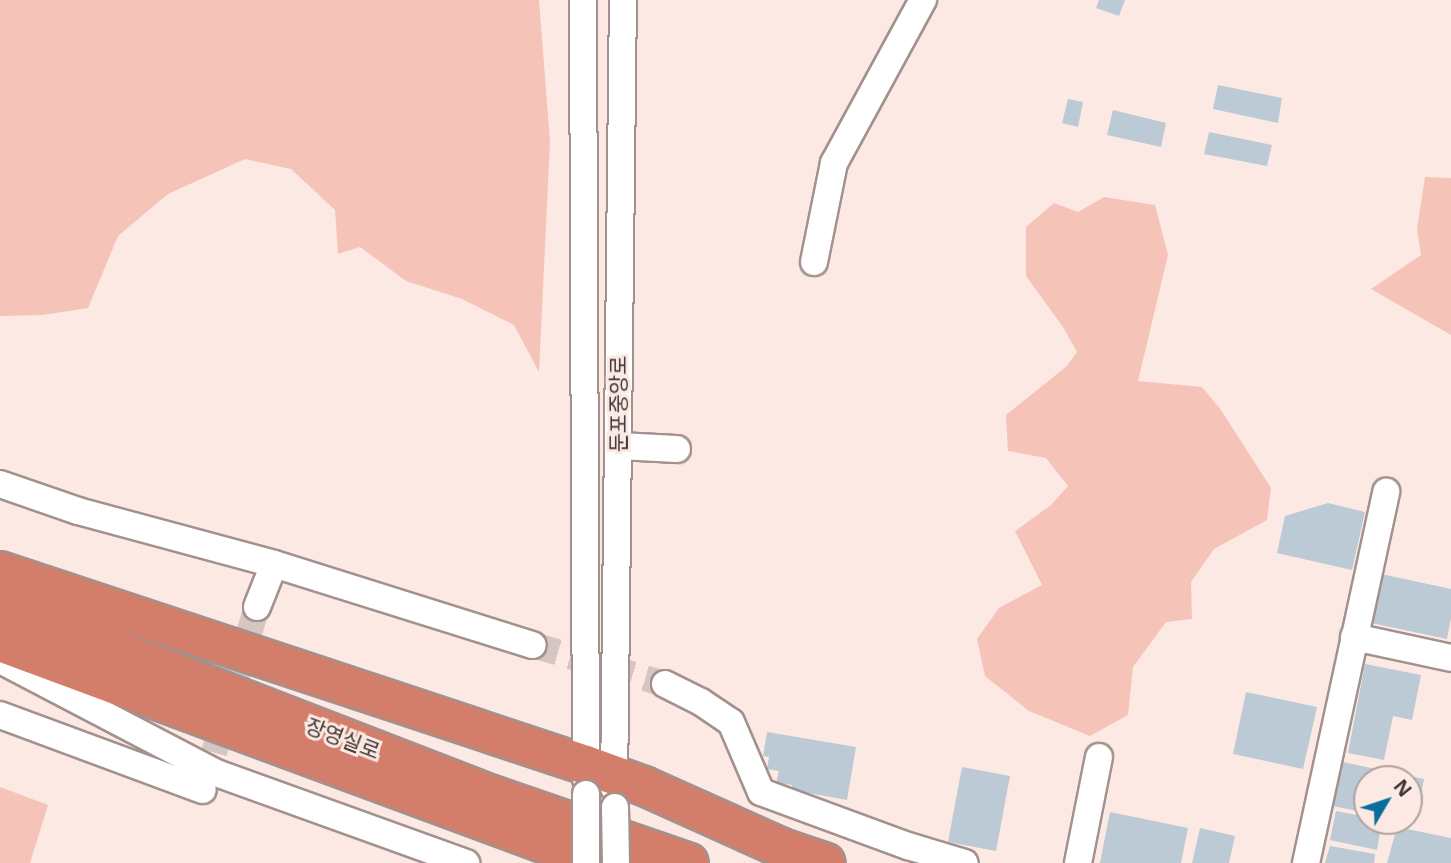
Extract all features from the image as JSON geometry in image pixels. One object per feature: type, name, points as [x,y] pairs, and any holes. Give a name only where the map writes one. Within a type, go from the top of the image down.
[{"type":"highway","points":[[0,571],[826,863]]},
{"type":"highway","name":"장영실로","points":[[0,605],[492,795],[689,863]]},
{"type":"highway","name":"장영실로","points":[[0,642],[597,863]]},
{"type":"street","name":"둔포중앙로","points":[[583,0],[587,356],[600,785]]},
{"type":"street","name":"둔포중앙로","points":[[600,785],[619,446],[618,317],[623,0]]},
{"type":"street","points":[[814,262],[834,163],[923,0]]},
{"type":"street","points":[[619,446],[677,449]]},
{"type":"street","points":[[0,484],[78,511],[274,564],[533,645]]},
{"type":"street","points":[[1306,863],[1386,492]]},
{"type":"street","points":[[257,607],[274,564]]},
{"type":"street","points":[[1354,637],[1451,658]]},
{"type":"street","points":[[0,660],[216,773],[467,863]]},
{"type":"street","points":[[665,684],[701,702],[731,722],[761,792],[908,846],[965,863]]},
{"type":"street","points":[[0,715],[203,790]]},
{"type":"street","points":[[1078,863],[1099,757]]},
{"type":"street","points":[[586,863],[600,785]]},
{"type":"street","points":[[600,785],[616,863]]},
{"type":"shaded area","points":[[0,0],[539,0],[550,142],[539,372],[514,325],[462,299],[406,281],[360,247],[338,254],[335,210],[291,169],[245,159],[168,194],[118,236],[88,308],[43,315],[0,316]]},
{"type":"shaded area","points":[[1425,177],[1451,178],[1451,335],[1371,289],[1421,255],[1417,229]]},
{"type":"shaded area","points":[[1104,197],[1155,205],[1168,255],[1138,381],[1202,387],[1221,410],[1271,488],[1267,520],[1214,549],[1191,582],[1192,619],[1166,622],[1133,667],[1128,715],[1090,736],[1029,711],[985,676],[977,639],[999,608],[1042,585],[1015,531],[1051,505],[1068,486],[1046,458],[1008,451],[1006,415],[1067,366],[1077,352],[1063,327],[1026,276],[1026,227],[1054,203],[1078,212]]},
{"type":"shaded area","points":[[0,787],[48,805],[30,863],[0,863]]},
{"type":"building","points":[[1099,0],[1125,0],[1119,16],[1096,8]]},
{"type":"building","points":[[1218,85],[1282,98],[1278,123],[1213,109]]},
{"type":"building","points":[[1068,99],[1083,102],[1078,127],[1062,123]]},
{"type":"building","points":[[1113,110],[1166,123],[1161,147],[1107,135]]},
{"type":"building","points":[[1209,132],[1272,145],[1267,166],[1204,154]]},
{"type":"building","points":[[1328,503],[1365,512],[1352,570],[1277,553],[1285,516]]},
{"type":"building","points":[[1381,574],[1451,589],[1451,618],[1447,639],[1371,623]]},
{"type":"building","points":[[1365,664],[1421,675],[1412,720],[1393,716],[1384,760],[1348,753]]},
{"type":"building","points":[[1246,692],[1317,707],[1303,769],[1233,754]]},
{"type":"building","points":[[767,732],[856,747],[847,800],[792,790],[792,785],[776,783],[779,771],[767,769],[769,757],[763,756]]},
{"type":"building","points":[[1338,761],[1357,765],[1353,765],[1353,810],[1328,805]]},
{"type":"building","points":[[962,767],[1010,776],[996,851],[948,842]]},
{"type":"building","points":[[1336,811],[1353,814],[1353,835],[1380,835],[1377,850],[1330,840]]},
{"type":"building","points":[[1110,812],[1188,828],[1181,863],[1100,863]]},
{"type":"building","points":[[1200,828],[1235,836],[1229,863],[1192,863]]},
{"type":"building","points":[[1423,832],[1451,838],[1451,863],[1387,863],[1395,835],[1423,835]]},
{"type":"building","points":[[1330,846],[1375,854],[1374,863],[1325,863]]},
{"type":"tunnel","points":[[203,790],[257,607]]},
{"type":"tunnel","points":[[533,645],[665,684]]}]
